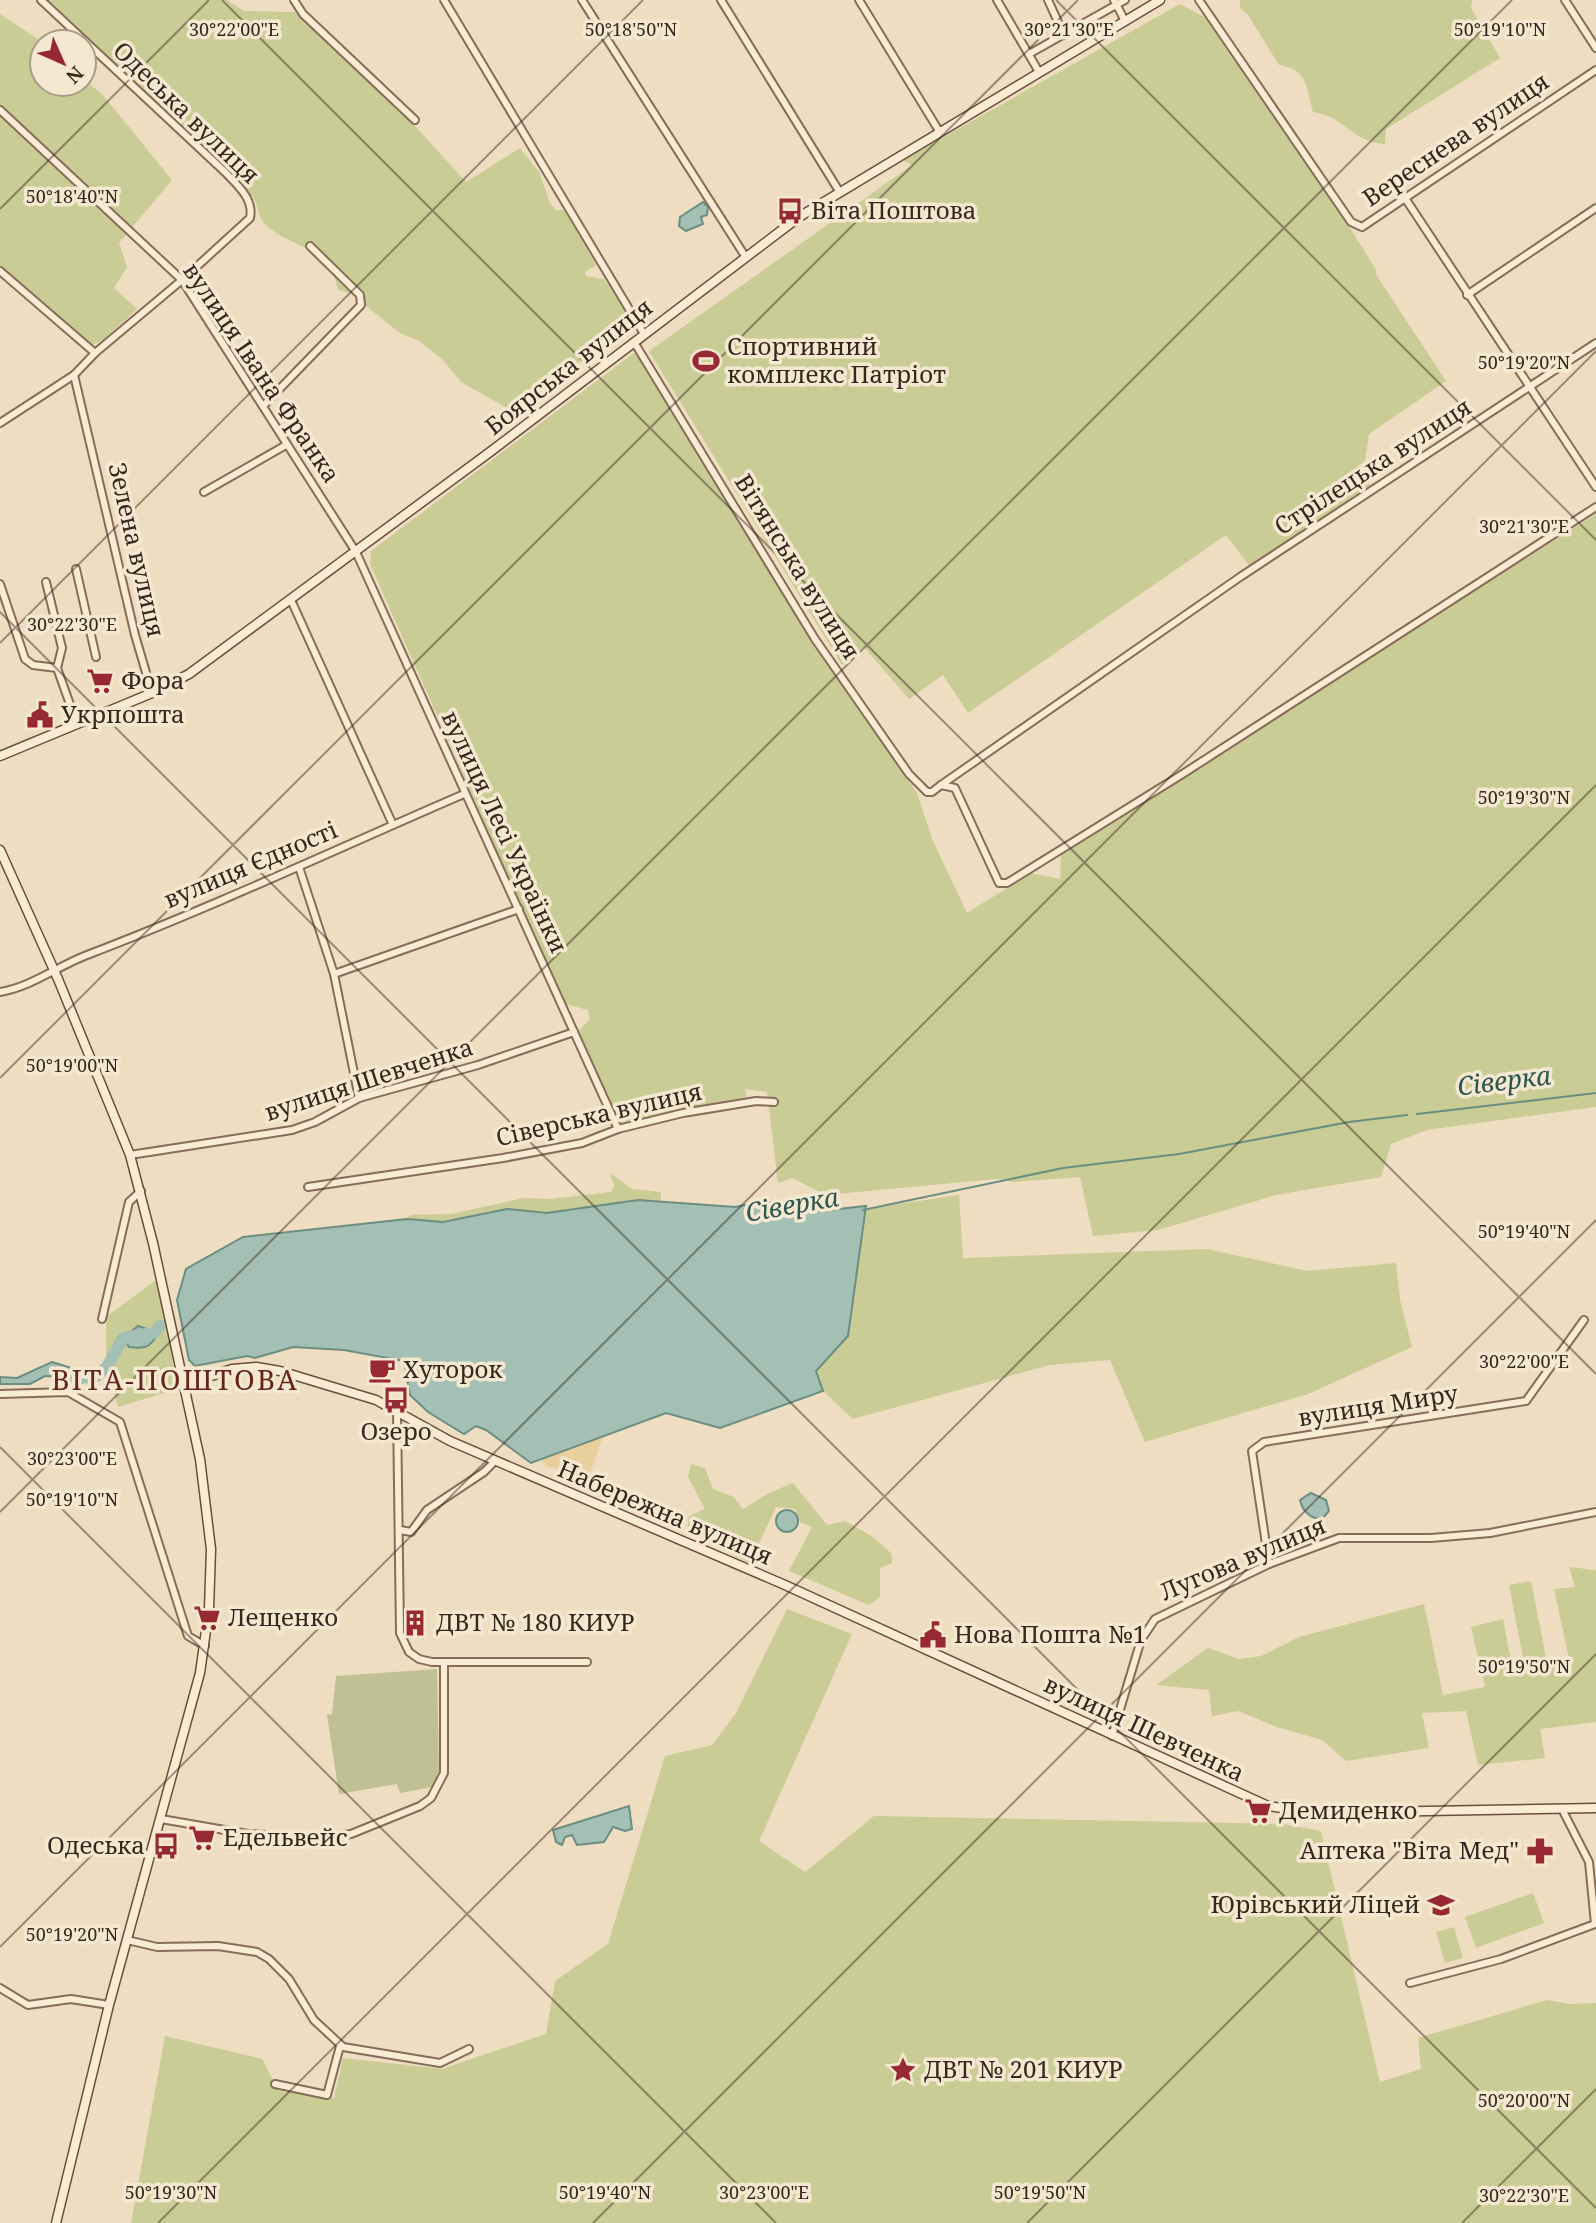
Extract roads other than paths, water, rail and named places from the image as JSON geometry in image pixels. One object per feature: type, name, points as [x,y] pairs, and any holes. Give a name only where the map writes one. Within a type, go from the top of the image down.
[{"type":"street","name":"Одеська вулиця","points":[[41,0],[198,146],[249,200],[250,218],[183,280]]},
{"type":"street","points":[[294,0],[303,14],[415,120]]},
{"type":"street","points":[[444,0],[644,334]]},
{"type":"street","points":[[582,0],[745,256]]},
{"type":"street","points":[[720,0],[839,191]]},
{"type":"street","points":[[859,0],[939,131]]},
{"type":"street","points":[[997,0],[1039,72]]},
{"type":"street","points":[[1048,0],[1064,35]]},
{"type":"street","points":[[1029,54],[1115,2],[1125,0]]},
{"type":"street","name":"Боярська вулиця","points":[[0,756],[152,693],[189,674],[356,552],[745,256],[839,191],[1160,0]]},
{"type":"street","name":"Вереснева вулиця","points":[[1199,0],[1351,222],[1362,227],[1596,70]]},
{"type":"street","points":[[1565,0],[1596,48]]},
{"type":"street","points":[[1115,2],[1125,21]]},
{"type":"street","name":"вулиця Івана Франка","points":[[0,110],[183,280],[356,552]]},
{"type":"street","points":[[1405,198],[1596,487]]},
{"type":"street","points":[[1467,295],[1596,208]]},
{"type":"street","points":[[263,406],[361,305],[360,295],[310,246]]},
{"type":"street","points":[[0,271],[95,353]]},
{"type":"street","points":[[0,423],[74,375],[95,353],[183,280]]},
{"type":"street","name":"Вітянська вулиця","points":[[634,342],[815,639],[922,789],[932,792],[941,785],[956,788],[999,883],[1007,883],[1311,692],[1596,507]]},
{"type":"street","name":"Стрілецька вулиця","points":[[941,785],[1240,577],[1596,343]]},
{"type":"street","name":"Зелена вулиця","points":[[74,375],[135,635],[152,693]]},
{"type":"street","points":[[204,492],[286,445]]},
{"type":"street","name":"вулиця Лесі Українки","points":[[356,552],[618,1129]]},
{"type":"street","points":[[76,569],[96,657]]},
{"type":"street","points":[[46,582],[62,648],[57,668],[77,724]]},
{"type":"street","points":[[0,584],[25,659],[33,665],[57,668]]},
{"type":"street","points":[[291,600],[393,825]]},
{"type":"street","name":"вулиця Єдності","points":[[0,992],[12,990],[53,969],[299,867],[464,793]]},
{"type":"street","points":[[0,850],[130,1155],[141,1192],[184,1385],[210,1525],[212,1572],[205,1646],[196,1692],[109,2005],[56,2223]]},
{"type":"street","points":[[299,867],[334,974],[359,1098]]},
{"type":"street","points":[[334,974],[519,909]]},
{"type":"street","name":"вулиця Шевченка","points":[[130,1155],[292,1130],[315,1122],[359,1098],[478,1065],[574,1032]]},
{"type":"street","name":"Сіверська вулиця","points":[[308,1187],[516,1156],[582,1143],[618,1129],[707,1109],[756,1101],[774,1102]]},
{"type":"street","points":[[103,1319],[129,1202],[141,1192]]},
{"type":"street","name":"вулиця Миру","points":[[1269,1564],[1252,1451],[1264,1442],[1526,1401],[1584,1320]]},
{"type":"street","name":"Набережна вулиця","points":[[184,1385],[232,1369],[270,1369],[368,1397],[495,1461],[820,1601]]},
{"type":"street","points":[[0,1394],[68,1392],[120,1422],[188,1636],[205,1646]]},
{"type":"street","points":[[397,1411],[399,1626],[409,1652],[419,1659],[444,1663],[587,1662]]},
{"type":"street","points":[[400,1530],[411,1532],[427,1510],[484,1472],[495,1461]]},
{"type":"street","name":"Лугова вулиця","points":[[1112,1736],[1141,1640],[1155,1619],[1269,1564],[1339,1538],[1431,1538],[1490,1533],[1596,1512]]},
{"type":"street","name":"вулиця Шевченка","points":[[820,1601],[1268,1806],[1315,1813],[1596,1808]]},
{"type":"street","points":[[161,1819],[248,1834],[319,1838],[351,1833],[420,1807],[431,1798],[444,1773],[444,1663]]},
{"type":"street","points":[[1410,1983],[1501,1959],[1595,1924],[1588,1862],[1562,1808]]},
{"type":"street","points":[[127,1940],[157,1947],[218,1946],[257,1952],[269,1959],[289,1979],[314,2021],[340,2046],[440,2063],[469,2049]]},
{"type":"street","points":[[0,1989],[28,2005],[71,1999],[109,2005]]},
{"type":"street","points":[[275,2084],[327,2095],[340,2046]]},
{"type":"waterway","name":"Сіверка","points":[[1417,1114],[1596,1093]]},
{"type":"waterway","name":"Сіверка","points":[[863,1210],[1063,1168],[1179,1154],[1349,1122],[1407,1115]]},
{"type":"waterway","name":"Сіверка","points":[[69,1376],[94,1378],[107,1367],[123,1338],[154,1333],[160,1326]]},
{"type":"place","name":"Віта Поштова","points":[[790,211]]},
{"type":"place","name":"Спортивний комплекс Патріот","points":[[706,361]]},
{"type":"place","name":"Фора","points":[[100,681]]},
{"type":"place","name":"Укрпошта","points":[[40,715]]},
{"type":"place","name":"Хуторок","points":[[382,1370]]},
{"type":"place","name":"Озеро","points":[[396,1400]]},
{"type":"place","name":"Лещенко","points":[[207,1618]]},
{"type":"place","name":"ДВТ № 180 КИУР","points":[[415,1623]]},
{"type":"place","name":"Нова Пошта №1","points":[[933,1635]]},
{"type":"place","name":"Демиденко","points":[[1258,1811]]},
{"type":"place","name":"Едельвейс","points":[[202,1838]]},
{"type":"place","name":"Одеська","points":[[166,1846]]},
{"type":"place","name":"Аптека \"Віта Мед\"","points":[[1540,1851]]},
{"type":"place","name":"Юрівський Ліцей","points":[[1441,1905]]},
{"type":"place","name":"ДВТ № 201 КИУР","points":[[903,2070]]},
{"type":"district","name":"ВІТА-ПОШТОВА","points":[[175,1380]]}]
